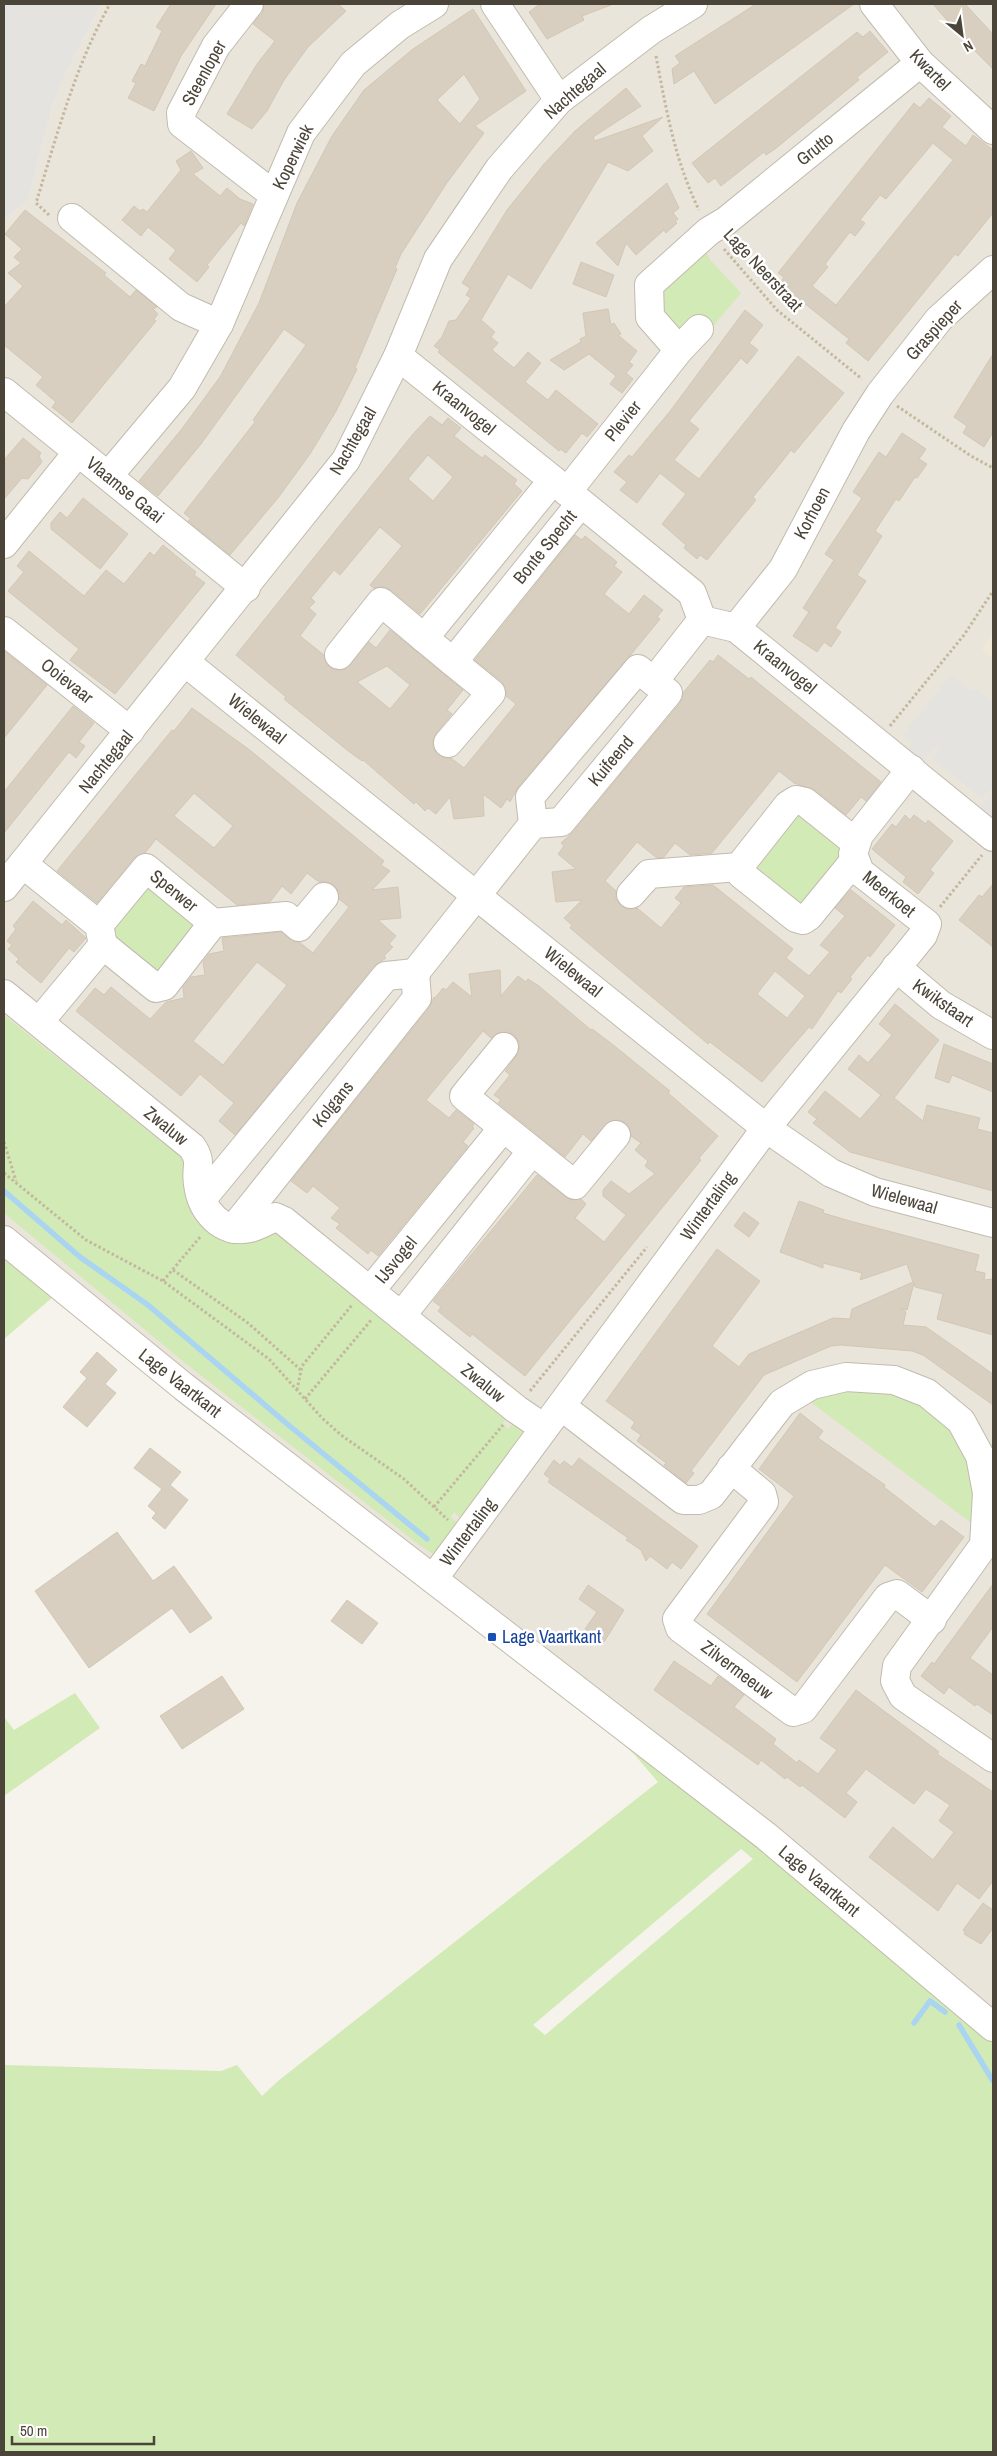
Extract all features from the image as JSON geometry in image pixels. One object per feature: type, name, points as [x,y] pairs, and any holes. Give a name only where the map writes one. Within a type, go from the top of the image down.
[{"type":"street","name":"Steenloper","points":[[249,4],[216,46],[181,113],[182,124],[274,195]]},
{"type":"street","name":"Koperwiek","points":[[109,475],[182,388],[219,324],[301,133],[353,64],[400,25],[434,4]]},
{"type":"street","points":[[495,4],[559,100]]},
{"type":"street","name":"Nachtegaal","points":[[4,887],[246,588],[346,460],[398,356],[438,259],[499,169],[559,100],[650,30],[693,4]]},
{"type":"street","name":"Kwartel","points":[[874,4],[920,63],[993,130]]},
{"type":"street","name":"Grutto","points":[[709,231],[726,221],[920,63]]},
{"type":"street","points":[[72,218],[181,307],[219,324]]},
{"type":"street","points":[[680,350],[650,317],[649,285],[709,231]]},
{"type":"street","name":"Graspieper","points":[[880,394],[939,319],[993,270]]},
{"type":"street","name":"Plevier","points":[[567,492],[680,350],[699,329]]},
{"type":"street","name":"Kraanvogel","points":[[398,356],[692,593],[702,620],[736,628],[877,742],[909,764],[985,832]]},
{"type":"street","name":"Vlaamse Gaai","points":[[4,392],[109,475],[246,588]]},
{"type":"street","name":"Korhoen","points":[[736,628],[782,569],[856,431],[880,394]]},
{"type":"street","points":[[4,544],[78,452]]},
{"type":"street","name":"Bonte Specht","points":[[424,638],[567,492]]},
{"type":"street","name":"Bonte Specht","points":[[453,662],[567,492]]},
{"type":"street","points":[[339,655],[381,602],[491,693],[448,743]]},
{"type":"street","points":[[216,1216],[386,976],[415,973],[533,824],[530,797],[638,669],[654,681],[702,620]]},
{"type":"street","name":"Ooievaar","points":[[4,631],[130,731]]},
{"type":"street","name":"Wielewaal","points":[[185,662],[766,1128],[830,1173],[875,1192],[993,1223]]},
{"type":"street","name":"Kuifeend","points":[[533,824],[562,822],[668,693],[654,681]]},
{"type":"street","name":"Meerkoet","points":[[909,764],[854,851],[809,916],[803,920],[796,918],[741,874],[739,867],[788,805],[796,800],[804,802],[854,851],[860,872],[927,924]]},
{"type":"street","name":"Sperwer","points":[[23,864],[156,988],[164,986],[213,923]]},
{"type":"street","points":[[631,894],[649,874],[739,867]]},
{"type":"street","name":"Sperwer","points":[[39,1022],[146,868],[213,923],[286,916],[299,927],[324,897]]},
{"type":"street","name":"Wintertaling","points":[[433,1579],[766,1128],[922,935],[927,924]]},
{"type":"street","name":"Kwikstaart","points":[[896,967],[941,1005],[990,1029]]},
{"type":"street","name":"Kolgans","points":[[216,1216],[417,998],[415,973]]},
{"type":"street","name":"Zwaluw","points":[[4,994],[192,1147],[199,1157],[198,1184],[216,1216],[249,1228],[275,1218],[284,1221],[516,1410],[544,1428]]},
{"type":"street","points":[[504,1047],[464,1096],[575,1185],[616,1135]]},
{"type":"street","name":"IJsvogel","points":[[381,1300],[503,1128]]},
{"type":"street","points":[[381,1300],[532,1151]]},
{"type":"street","name":"Lage Vaartkant","points":[[4,1240],[184,1387],[766,1836],[993,2027]]},
{"type":"street","points":[[561,1406],[682,1500],[699,1500],[711,1495],[782,1404],[812,1385],[846,1377],[894,1380],[927,1393],[961,1421],[980,1456],[987,1493],[988,1547],[897,1666],[895,1681],[903,1696],[993,1758]]},
{"type":"street","name":"Zilvermeeuw","points":[[731,1468],[762,1494],[764,1502],[677,1619],[680,1628],[793,1712],[803,1709],[888,1597],[897,1594],[932,1620]]},
{"type":"path","points":[[72,218],[51,217],[36,203],[66,101],[86,51],[110,4]]},
{"type":"path","name":"Lage Neerstraat","points":[[650,30],[672,142],[684,181],[709,231],[777,310],[880,394],[970,456],[993,468]]},
{"type":"path","points":[[877,742],[964,635],[993,591]]},
{"type":"path","points":[[927,924],[985,832]]},
{"type":"path","points":[[4,1142],[16,1182]]},
{"type":"path","points":[[4,1173],[86,1240],[163,1281],[269,1359],[304,1399],[341,1435],[404,1479],[465,1536]]},
{"type":"path","points":[[163,1281],[216,1216]]},
{"type":"path","points":[[434,1507],[516,1410],[650,1243]]},
{"type":"path","points":[[173,1270],[248,1323],[302,1371]]},
{"type":"path","points":[[297,1391],[302,1366],[381,1300]]},
{"type":"path","points":[[304,1399],[381,1300]]},
{"type":"shaded area","points":[[4,4],[101,4],[64,78],[52,108],[28,201],[4,218]]},
{"type":"shaded area","points":[[101,4],[993,4],[993,2027],[4,1241],[4,218],[28,201],[52,108],[64,78]]},
{"type":"shaded area","points":[[993,632],[993,659],[982,649]]},
{"type":"shaded area","points":[[951,675],[970,690],[977,689],[993,702],[993,821],[978,807],[983,805],[992,793],[991,789],[982,798],[931,758],[939,748],[938,746],[927,755],[925,766],[906,749],[913,743],[903,735]]},
{"type":"green space","points":[[705,250],[711,261],[741,293],[708,332],[680,340],[652,295]]},
{"type":"green space","points":[[798,808],[838,838],[841,874],[805,913],[749,868]]},
{"type":"green space","points":[[144,883],[200,928],[157,983],[111,945],[112,922]]},
{"type":"green space","points":[[4,1015],[164,1144],[172,1142],[191,1157],[201,1211],[274,1224],[299,1243],[299,1253],[506,1419],[503,1423],[508,1429],[514,1422],[525,1435],[465,1523],[454,1512],[451,1517],[461,1527],[442,1552],[433,1554],[418,1544],[185,1363],[4,1213]]},
{"type":"green space","points":[[4,1255],[54,1296],[4,1339]]},
{"type":"green space","points":[[876,1385],[929,1402],[968,1444],[982,1531],[804,1397]]},
{"type":"green space","points":[[75,1693],[100,1728],[4,1796],[4,1717],[14,1730]]},
{"type":"green space","points":[[632,1740],[993,2040],[993,2452],[4,2452],[4,2065],[221,2071],[237,2065],[262,2096],[278,2081],[658,1782],[634,1754],[619,1741]],"holes":[[[741,1849],[753,1859],[545,2035],[533,2025]]]},
{"type":"building","points":[[171,4],[216,4],[181,56],[154,111],[128,98],[136,83],[132,81],[141,64],[145,66],[162,31],[156,27]]},
{"type":"building","points":[[264,4],[338,4],[346,11],[308,47],[284,80],[267,111],[252,129],[227,114],[257,64],[275,41],[253,24],[262,13]]},
{"type":"building","points":[[540,4],[611,5],[582,16],[584,20],[547,39],[529,12]]},
{"type":"building","points":[[756,4],[854,4],[715,104],[694,71],[674,84],[672,69],[680,63],[675,56]]},
{"type":"building","points":[[933,4],[965,4],[993,34],[993,69],[964,40]]},
{"type":"building","points":[[473,9],[526,91],[475,126],[484,133],[446,184],[401,254],[395,268],[397,269],[355,368],[357,369],[336,411],[310,454],[278,498],[230,555],[188,521],[191,519],[184,513],[255,422],[253,420],[306,345],[284,329],[201,444],[158,496],[139,481],[181,430],[220,377],[259,303],[297,203],[332,136],[364,90],[413,49]],"holes":[[[464,74],[480,99],[460,124],[437,100]]]},
{"type":"building","points":[[870,31],[888,52],[857,77],[859,80],[775,149],[766,155],[764,152],[721,186],[715,178],[708,183],[692,163],[857,32],[863,37]]},
{"type":"building","points":[[626,88],[641,106],[593,137],[595,141],[663,117],[642,136],[653,151],[628,171],[608,162],[531,289],[508,274],[481,320],[495,332],[491,337],[498,343],[492,350],[514,368],[528,352],[541,363],[525,382],[548,400],[556,390],[598,424],[587,437],[582,433],[566,453],[560,449],[559,451],[438,352],[440,350],[434,346],[442,337],[449,321],[456,320],[471,298],[466,295],[470,288],[462,283],[507,210],[544,164],[575,131]]},
{"type":"building","points":[[929,98],[951,116],[942,127],[966,146],[973,135],[993,150],[993,213],[958,256],[955,254],[868,361],[846,343],[849,339],[804,303],[801,307],[794,302],[792,305],[775,290],[784,277],[778,273],[914,103],[920,108]],"holes":[[[933,143],[953,160],[836,305],[812,286],[828,267],[825,264],[850,232],[855,236],[860,230],[865,223],[860,220],[880,195],[886,199]]]},
{"type":"building","points":[[191,151],[203,168],[193,174],[220,196],[227,188],[240,199],[253,204],[244,226],[241,223],[207,265],[209,267],[197,282],[169,259],[176,250],[148,227],[141,236],[122,220],[134,206],[140,211],[143,209],[147,212],[181,170],[176,161]]},
{"type":"building","points":[[667,183],[679,208],[673,213],[678,219],[675,221],[677,223],[666,233],[664,230],[636,255],[626,243],[618,266],[596,243]]},
{"type":"building","points":[[25,210],[106,273],[104,275],[130,297],[136,290],[157,307],[153,309],[158,314],[154,319],[156,321],[72,423],[52,407],[56,402],[36,385],[43,377],[4,345],[4,307],[23,286],[8,273],[21,263],[14,257],[22,249],[5,234]]},
{"type":"building","points":[[581,262],[614,275],[606,297],[573,284]]},
{"type":"building","points":[[608,309],[611,325],[614,323],[621,334],[618,335],[637,351],[629,362],[633,365],[626,373],[633,379],[622,393],[610,384],[616,376],[589,354],[564,370],[550,360],[581,342],[580,339],[586,336],[583,313]]},
{"type":"building","points":[[745,310],[763,325],[749,343],[758,350],[747,364],[741,358],[689,421],[699,429],[674,460],[699,479],[798,356],[844,393],[794,453],[791,450],[753,497],[756,500],[707,560],[700,555],[697,559],[684,548],[686,545],[662,524],[686,494],[660,473],[637,503],[620,490],[627,482],[614,472],[629,455],[632,457],[671,410]]},
{"type":"building","points":[[993,354],[993,432],[984,447],[963,433],[967,426],[954,417]]},
{"type":"building","points":[[430,416],[442,425],[448,418],[461,428],[454,436],[482,458],[485,455],[517,480],[514,484],[522,491],[420,614],[391,590],[383,587],[374,588],[370,585],[402,546],[380,527],[340,575],[334,570],[311,598],[315,602],[309,608],[316,614],[300,636],[324,655],[329,667],[336,670],[345,669],[369,642],[376,648],[390,630],[463,690],[447,710],[452,714],[436,733],[433,748],[437,754],[445,758],[451,758],[464,768],[516,704],[506,696],[506,688],[501,681],[475,660],[575,535],[582,540],[585,536],[617,562],[614,566],[622,572],[604,594],[629,614],[644,595],[663,610],[657,617],[660,619],[518,787],[510,802],[507,799],[501,808],[483,794],[484,816],[454,819],[450,797],[436,814],[428,808],[425,811],[416,802],[414,804],[363,760],[347,750],[284,699],[286,697],[236,655],[413,434]],"holes":[[[428,455],[453,477],[433,501],[408,479]],[[387,666],[410,685],[390,709],[357,682]]]},
{"type":"building","points":[[902,433],[926,449],[919,459],[927,464],[917,478],[915,477],[899,501],[896,499],[875,531],[882,536],[857,575],[866,581],[835,628],[841,632],[831,647],[824,642],[817,652],[793,636],[809,612],[803,608],[834,560],[825,554],[862,498],[853,492],[879,452],[886,457]]},
{"type":"building","points":[[23,438],[41,453],[39,456],[42,462],[28,479],[22,478],[4,499],[4,460]]},
{"type":"building","points":[[83,498],[128,534],[100,569],[51,529],[51,523],[60,512],[67,518]]},
{"type":"building","points":[[163,545],[196,572],[194,575],[205,583],[115,694],[70,660],[79,649],[8,591],[24,572],[17,566],[29,551],[84,596],[106,570],[124,584],[150,552],[154,556]]},
{"type":"building","points":[[4,651],[47,685],[4,738]]},
{"type":"building","points":[[718,655],[749,679],[751,677],[881,782],[866,801],[861,797],[846,815],[815,790],[794,783],[779,771],[712,853],[690,855],[675,843],[664,857],[657,858],[637,842],[605,881],[616,891],[616,899],[621,906],[628,909],[637,908],[661,928],[681,903],[675,898],[684,887],[713,885],[793,949],[786,958],[809,976],[830,952],[820,945],[845,916],[835,908],[851,890],[895,925],[870,957],[868,955],[850,977],[852,979],[841,993],[838,991],[812,1029],[809,1027],[762,1082],[710,1042],[708,1044],[570,928],[572,925],[564,918],[582,900],[556,902],[552,872],[576,869],[558,854],[564,846],[561,843],[573,832],[680,703],[683,693],[710,660],[713,662]],"holes":[[[775,971],[805,996],[787,1018],[757,994]]]},
{"type":"building","points":[[73,706],[94,723],[79,742],[85,746],[76,758],[69,752],[4,833],[4,792]]},
{"type":"building","points":[[192,708],[251,751],[384,861],[381,865],[390,871],[372,890],[398,887],[401,918],[378,920],[396,936],[389,944],[393,947],[384,956],[386,958],[374,966],[235,1135],[219,1121],[234,1103],[200,1074],[181,1096],[76,1011],[95,988],[104,995],[111,987],[150,1019],[166,1002],[184,998],[183,987],[191,977],[205,975],[203,962],[209,954],[224,951],[222,938],[281,932],[289,939],[299,942],[313,953],[349,907],[339,899],[338,891],[334,885],[319,882],[307,873],[291,894],[282,886],[270,902],[237,905],[156,839],[145,853],[134,858],[97,903],[57,871],[172,730],[174,731]],"holes":[[[194,793],[233,826],[214,848],[174,816]],[[257,962],[287,985],[223,1065],[193,1041]]]},
{"type":"building","points":[[905,815],[910,820],[914,815],[926,824],[928,820],[953,841],[930,870],[934,873],[918,894],[903,882],[906,877],[872,849],[892,824],[896,827]]},
{"type":"building","points":[[993,884],[993,947],[959,920],[979,895],[982,897]]},
{"type":"building","points":[[33,901],[62,925],[66,920],[86,938],[74,952],[69,948],[41,983],[16,962],[19,959],[8,949],[12,945],[7,941],[16,929],[13,926]]},
{"type":"building","points":[[500,970],[501,996],[518,976],[526,982],[528,979],[539,986],[591,1030],[612,1044],[670,1091],[668,1093],[718,1136],[699,1158],[701,1160],[525,1376],[472,1334],[470,1337],[445,1317],[438,1311],[441,1307],[433,1301],[537,1175],[566,1197],[573,1200],[581,1199],[586,1204],[575,1218],[604,1242],[626,1215],[603,1196],[603,1190],[611,1181],[629,1194],[655,1174],[645,1166],[648,1161],[635,1150],[641,1143],[631,1136],[626,1123],[618,1120],[610,1121],[591,1141],[583,1134],[565,1157],[498,1103],[501,1100],[494,1095],[510,1075],[505,1071],[519,1050],[519,1042],[514,1035],[507,1032],[498,1033],[491,1038],[483,1031],[426,1100],[449,1118],[456,1110],[474,1124],[472,1127],[474,1128],[463,1142],[468,1146],[378,1256],[371,1250],[368,1254],[336,1228],[340,1224],[331,1218],[340,1208],[313,1186],[307,1193],[291,1181],[429,1008],[434,997],[443,988],[446,990],[453,982],[472,997],[469,974]]},
{"type":"building","points":[[895,1004],[939,1040],[894,1098],[923,1121],[927,1105],[980,1118],[977,1129],[993,1133],[993,1191],[850,1152],[813,1123],[817,1119],[808,1112],[825,1091],[860,1119],[881,1095],[848,1069],[859,1055],[868,1063],[892,1035],[879,1024]]},
{"type":"building","points":[[944,1044],[993,1064],[993,1092],[952,1075],[949,1083],[935,1078]]},
{"type":"building","points":[[799,1201],[824,1210],[823,1213],[979,1255],[975,1271],[985,1273],[984,1280],[993,1279],[993,1335],[937,1319],[943,1294],[915,1287],[914,1283],[907,1310],[900,1308],[906,1312],[903,1325],[926,1327],[993,1374],[993,1405],[923,1355],[912,1351],[841,1345],[831,1346],[764,1375],[691,1471],[694,1473],[686,1483],[664,1465],[666,1463],[637,1441],[641,1435],[631,1428],[635,1422],[606,1401],[717,1249],[760,1281],[712,1346],[739,1367],[749,1354],[833,1318],[850,1319],[852,1309],[913,1282],[907,1264],[860,1280],[862,1273],[823,1263],[823,1268],[780,1252]]},
{"type":"building","points":[[744,1212],[759,1223],[749,1237],[734,1226]]},
{"type":"building","points":[[97,1352],[117,1370],[105,1384],[116,1393],[87,1427],[63,1407],[87,1378],[80,1372]]},
{"type":"building","points":[[800,1413],[823,1431],[818,1438],[885,1485],[884,1487],[935,1527],[941,1520],[964,1537],[922,1592],[885,1565],[797,1682],[707,1614],[794,1496],[759,1469]]},
{"type":"building","points":[[150,1448],[181,1472],[170,1485],[188,1500],[165,1529],[152,1518],[156,1513],[148,1506],[162,1489],[134,1468]]},
{"type":"building","points":[[579,1458],[698,1546],[681,1569],[672,1562],[667,1569],[650,1556],[646,1561],[641,1550],[626,1540],[628,1538],[548,1482],[550,1479],[544,1474],[554,1460],[560,1465],[564,1461],[572,1467]]},
{"type":"building","points":[[117,1532],[153,1581],[174,1566],[212,1618],[190,1633],[172,1608],[89,1668],[35,1591]]},
{"type":"building","points":[[993,1584],[993,1627],[970,1658],[993,1675],[993,1715],[977,1704],[975,1706],[949,1687],[944,1694],[921,1676],[932,1662],[934,1664]]},
{"type":"building","points":[[588,1585],[624,1610],[604,1642],[585,1629],[597,1612],[579,1599]]},
{"type":"building","points":[[347,1600],[378,1623],[362,1644],[331,1621]]},
{"type":"building","points":[[674,1661],[711,1686],[718,1676],[744,1695],[734,1707],[776,1739],[773,1744],[797,1763],[799,1760],[818,1774],[837,1750],[820,1738],[856,1690],[939,1752],[937,1754],[993,1792],[993,1881],[979,1899],[957,1883],[938,1911],[869,1857],[893,1827],[933,1860],[954,1832],[939,1821],[950,1805],[926,1789],[914,1804],[866,1769],[846,1793],[857,1802],[845,1818],[802,1785],[800,1787],[787,1777],[785,1779],[761,1760],[758,1765],[654,1690]]},
{"type":"building","points":[[222,1676],[244,1709],[182,1749],[160,1716]]},
{"type":"building","points":[[983,1903],[993,1910],[993,1928],[981,1944],[964,1934],[963,1930]]},
{"type":"waterway","points":[[4,1191],[80,1257],[148,1305],[286,1423],[427,1539]]},
{"type":"waterway","points":[[914,2023],[930,2001],[945,2012]]},
{"type":"waterway","points":[[959,2025],[993,2081]]},
{"type":"place","name":"Lage Vaartkant","points":[[492,1637]]}]
